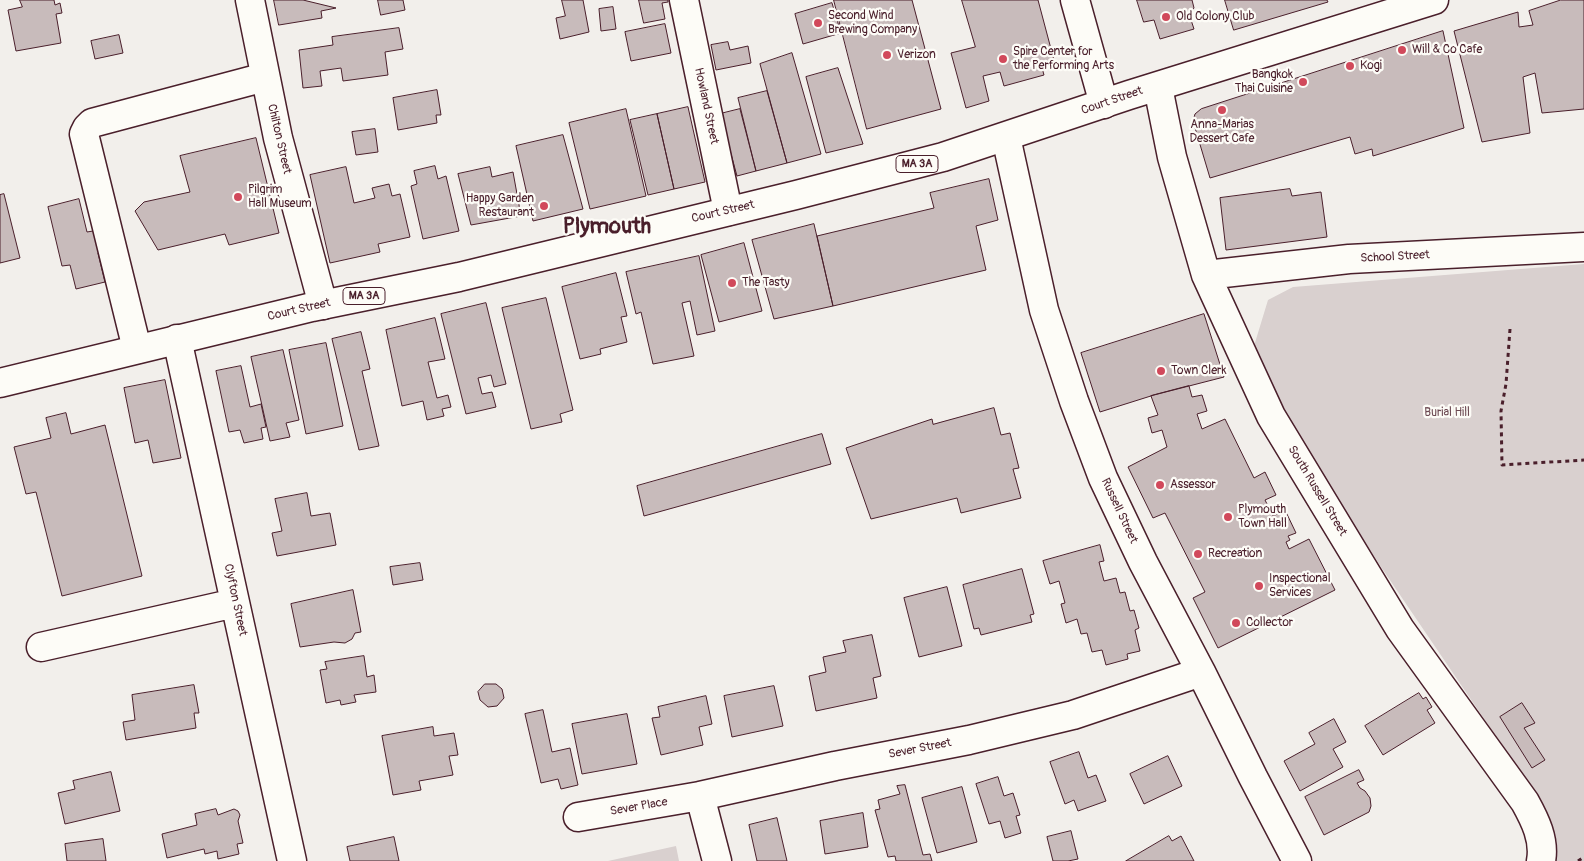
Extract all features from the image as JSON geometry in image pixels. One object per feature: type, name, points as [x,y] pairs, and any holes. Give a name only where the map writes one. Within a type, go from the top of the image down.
[{"type":"street","name":"Chilton Street","points":[[250,0],[278,138],[323,305]]},
{"type":"street","name":"Howland Street","points":[[684,0],[728,211]]},
{"type":"street","points":[[1075,0],[1104,104]]},
{"type":"street","name":"Court Street","points":[[0,383],[323,305],[459,277],[943,157],[1129,95],[1434,0]]},
{"type":"street","points":[[137,349],[84,134],[92,123],[265,77]]},
{"type":"street","name":"South Russell Street","points":[[1158,87],[1172,156],[1206,275],[1271,416],[1400,629],[1525,802],[1537,823],[1543,852],[1541,861]]},
{"type":"street","name":"Russell Street","points":[[1006,137],[1044,310],[1077,409],[1103,478],[1143,562],[1297,861]]},
{"type":"street","name":"School Street","points":[[1206,275],[1349,259],[1584,247]]},
{"type":"street","name":"Clyfton Street","points":[[177,339],[292,861]]},
{"type":"street","points":[[41,647],[235,603]]},
{"type":"street","name":"Sever Street","points":[[700,796],[835,766],[969,740],[1073,715],[1201,672]]},
{"type":"street","points":[[700,796],[717,861]]},
{"type":"street","name":"Sever Place","points":[[578,817],[700,796]]},
{"type":"path","points":[[1510,329],[1506,384],[1501,411],[1502,465],[1584,460]]},
{"type":"path","points":[[1578,861],[1584,857]]},
{"type":"green space","name":"Burial Hill","points":[[1584,264],[1584,861],[1556,861],[1557,841],[1531,788],[1379,564],[1282,410],[1254,346],[1268,300],[1293,287]]},
{"type":"green space","points":[[676,846],[679,861],[608,861]]},
{"type":"building","points":[[20,0],[54,0],[55,5],[60,3],[62,13],[56,14],[61,43],[16,51],[8,10],[22,7]]},
{"type":"building","points":[[274,0],[303,0],[336,8],[321,11],[322,18],[279,25]]},
{"type":"building","points":[[378,0],[403,0],[405,10],[381,15]]},
{"type":"building","points":[[562,0],[583,0],[589,32],[560,39],[556,18],[565,16]]},
{"type":"building","points":[[639,0],[668,0],[668,2],[662,3],[665,19],[644,23]]},
{"type":"building","name":"Verizon","points":[[834,0],[912,0],[941,109],[867,129]]},
{"type":"building","name":"Spire Center for the Performing Arts","points":[[962,0],[1038,0],[1055,64],[1042,68],[1044,75],[1004,86],[1000,72],[983,76],[989,101],[966,108],[951,53],[975,47]]},
{"type":"building","name":"Old Colony Club","points":[[1137,0],[1192,0],[1194,8],[1189,14],[1194,29],[1160,39],[1154,20],[1144,22]]},
{"type":"building","points":[[1225,0],[1327,0],[1328,2],[1234,30]]},
{"type":"building","points":[[1561,0],[1584,0],[1584,109],[1542,113],[1535,73],[1523,77],[1530,133],[1482,142],[1454,31],[1518,12],[1519,27],[1533,25],[1529,11]]},
{"type":"building","name":"Second Wind Brewing Company","points":[[832,3],[841,33],[803,44],[795,14]]},
{"type":"building","points":[[613,7],[616,29],[601,31],[599,9]]},
{"type":"building","points":[[665,24],[671,53],[631,61],[625,32]]},
{"type":"building","points":[[399,28],[403,49],[385,52],[388,75],[343,81],[341,68],[320,71],[322,86],[303,88],[299,50],[333,45],[332,37]]},
{"type":"building","points":[[1443,31],[1464,128],[1373,156],[1372,149],[1355,154],[1350,137],[1210,178],[1193,121],[1195,114],[1201,109]]},
{"type":"building","points":[[119,35],[123,53],[95,59],[91,41]]},
{"type":"building","points":[[728,42],[730,50],[748,46],[751,63],[716,70],[711,45]]},
{"type":"building","points":[[792,53],[821,154],[787,163],[760,64]]},
{"type":"building","points":[[838,68],[863,144],[826,153],[806,77]]},
{"type":"building","points":[[437,90],[441,115],[436,115],[437,123],[398,130],[393,98]]},
{"type":"building","points":[[767,91],[787,163],[756,171],[738,98]]},
{"type":"building","points":[[688,107],[705,182],[674,189],[657,114]]},
{"type":"building","points":[[626,109],[646,196],[590,209],[569,123]]},
{"type":"building","points":[[740,109],[756,171],[737,176],[720,114]]},
{"type":"building","points":[[657,114],[674,189],[648,195],[630,120]]},
{"type":"building","points":[[375,129],[378,152],[356,155],[352,132]]},
{"type":"building","points":[[563,135],[583,209],[533,221],[516,146]]},
{"type":"building","name":"Pilgrim Hall Museum","points":[[256,138],[279,233],[229,245],[225,234],[158,250],[135,211],[144,202],[190,192],[180,156]]},
{"type":"building","points":[[435,166],[438,179],[446,176],[459,231],[423,239],[411,186],[417,184],[414,171]]},
{"type":"building","points":[[346,167],[354,203],[375,198],[372,188],[389,184],[392,196],[400,194],[410,237],[378,244],[380,252],[330,263],[310,175]]},
{"type":"building","points":[[490,167],[492,177],[513,172],[521,216],[471,225],[458,174]]},
{"type":"building","points":[[989,179],[998,220],[976,226],[986,270],[833,306],[817,236],[934,208],[930,193]]},
{"type":"building","points":[[1290,189],[1292,196],[1321,192],[1327,237],[1226,250],[1220,198]]},
{"type":"building","points":[[4,194],[20,258],[0,263],[0,195]]},
{"type":"building","points":[[79,199],[87,232],[99,230],[104,252],[98,253],[105,282],[76,289],[70,265],[62,266],[48,207]]},
{"type":"building","points":[[814,224],[833,306],[774,319],[752,240]]},
{"type":"building","name":"The Tasty","points":[[744,243],[762,311],[719,322],[701,255]]},
{"type":"building","points":[[699,256],[715,331],[697,335],[690,301],[682,303],[694,356],[653,364],[641,312],[636,314],[626,272]]},
{"type":"building","points":[[616,273],[627,316],[621,317],[627,342],[600,349],[601,354],[580,359],[562,287]]},
{"type":"building","points":[[546,298],[573,410],[560,414],[562,422],[531,429],[502,308]]},
{"type":"building","points":[[486,303],[506,384],[494,387],[491,375],[478,378],[482,394],[492,392],[496,407],[466,414],[441,314]]},
{"type":"building","points":[[1204,314],[1224,377],[1154,395],[1100,412],[1081,353]]},
{"type":"building","points":[[435,318],[445,359],[428,362],[437,398],[448,395],[451,407],[442,409],[444,416],[427,420],[423,401],[402,406],[386,330]]},
{"type":"building","points":[[361,332],[370,369],[362,371],[379,446],[359,450],[332,339]]},
{"type":"building","points":[[326,343],[343,426],[306,434],[289,350]]},
{"type":"building","points":[[283,350],[299,420],[286,423],[290,437],[270,441],[251,357]]},
{"type":"building","points":[[241,366],[250,407],[261,404],[266,427],[261,428],[263,439],[244,443],[240,430],[229,432],[216,371]]},
{"type":"building","points":[[165,380],[181,458],[153,463],[148,440],[135,443],[124,388]]},
{"type":"building","name":"Plymouth Town Hall","points":[[1189,386],[1192,397],[1202,395],[1207,411],[1197,414],[1202,429],[1225,419],[1254,478],[1265,472],[1276,495],[1265,500],[1273,516],[1285,510],[1296,533],[1288,536],[1290,540],[1286,542],[1289,549],[1309,539],[1335,590],[1218,648],[1193,598],[1205,592],[1165,513],[1153,518],[1128,467],[1167,447],[1162,430],[1152,433],[1148,418],[1158,415],[1151,396]]},
{"type":"building","points":[[994,408],[1001,435],[1010,433],[1019,468],[1013,469],[1021,498],[961,513],[957,498],[871,519],[846,448],[932,419],[933,424]]},
{"type":"building","points":[[66,413],[71,434],[105,425],[142,576],[62,596],[36,492],[26,494],[14,447],[51,438],[46,418]]},
{"type":"building","points":[[822,434],[831,464],[644,516],[637,486]]},
{"type":"building","points":[[307,493],[311,516],[330,513],[336,545],[277,556],[272,533],[282,531],[275,499]]},
{"type":"building","points":[[1100,545],[1104,561],[1099,562],[1104,581],[1116,578],[1120,593],[1125,592],[1130,611],[1134,610],[1139,628],[1135,630],[1140,651],[1127,654],[1128,659],[1106,665],[1102,650],[1092,652],[1087,633],[1081,634],[1077,619],[1066,623],[1061,604],[1065,603],[1059,581],[1050,584],[1043,561]]},
{"type":"building","points":[[420,563],[423,580],[393,585],[390,567]]},
{"type":"building","points":[[1022,569],[1034,614],[1030,615],[1032,622],[981,635],[979,628],[974,629],[963,585]]},
{"type":"building","points":[[947,587],[962,646],[919,657],[904,598]]},
{"type":"building","points":[[353,590],[361,632],[355,633],[352,639],[345,643],[334,642],[300,647],[291,604]]},
{"type":"building","points":[[872,635],[881,676],[873,678],[877,698],[816,711],[809,676],[826,672],[823,657],[846,652],[843,641]]},
{"type":"building","points":[[364,656],[367,677],[374,675],[376,692],[354,695],[356,702],[341,705],[340,700],[326,703],[320,670],[327,669],[325,662]]},
{"type":"building","points":[[485,684],[496,684],[502,689],[504,698],[497,706],[488,707],[480,700],[478,692]]},
{"type":"building","points":[[194,685],[199,713],[194,713],[196,728],[126,740],[123,722],[135,720],[132,695]]},
{"type":"building","points":[[774,686],[783,726],[732,737],[724,696]]},
{"type":"building","points":[[1419,693],[1423,699],[1426,697],[1432,707],[1427,710],[1435,723],[1383,755],[1365,726]]},
{"type":"building","points":[[706,696],[712,724],[699,727],[703,745],[661,755],[652,718],[660,717],[658,707]]},
{"type":"building","points":[[1522,703],[1535,723],[1524,728],[1545,760],[1532,768],[1500,717]]},
{"type":"building","points":[[543,710],[552,752],[570,748],[578,785],[561,789],[558,779],[541,783],[525,714]]},
{"type":"building","points":[[627,714],[637,764],[582,774],[572,724]]},
{"type":"building","points":[[1334,719],[1346,742],[1333,749],[1343,767],[1300,791],[1284,761],[1315,744],[1309,733]]},
{"type":"building","points":[[433,727],[434,736],[454,733],[458,755],[449,756],[453,775],[419,781],[421,790],[393,795],[382,736]]},
{"type":"building","points":[[1079,752],[1088,778],[1096,775],[1106,801],[1078,811],[1074,800],[1065,804],[1050,762]]},
{"type":"building","points":[[1168,756],[1182,786],[1144,804],[1130,774]]},
{"type":"building","points":[[1359,770],[1364,780],[1357,783],[1370,798],[1371,806],[1369,812],[1324,835],[1305,797]]},
{"type":"building","points":[[111,772],[120,811],[65,824],[58,793],[75,789],[73,781]]},
{"type":"building","points":[[998,777],[1004,796],[1013,793],[1020,815],[1016,816],[1021,833],[1005,838],[1000,821],[989,824],[976,784]]},
{"type":"building","points":[[905,785],[923,855],[930,854],[932,861],[896,861],[895,856],[888,857],[875,810],[880,809],[878,800],[900,794],[897,786]]},
{"type":"building","points":[[962,787],[977,842],[937,853],[922,798]]},
{"type":"building","points":[[216,809],[218,815],[234,809],[238,811],[240,815],[238,821],[243,843],[237,844],[239,854],[218,859],[217,851],[205,854],[204,849],[167,858],[162,834],[197,825],[195,814]]},
{"type":"building","points":[[863,813],[868,847],[825,854],[820,821]]},
{"type":"building","points":[[777,818],[787,861],[757,861],[749,825]]},
{"type":"building","points":[[1071,831],[1078,859],[1053,861],[1047,837]]},
{"type":"building","points":[[1169,836],[1172,841],[1181,836],[1194,861],[1126,861]]},
{"type":"building","points":[[394,837],[399,861],[350,861],[347,847]]},
{"type":"building","points":[[103,839],[106,861],[67,861],[65,844]]},
{"type":"place","name":"Old Colony Club","points":[[1166,17]]},
{"type":"place","name":"Second Wind Brewing Company","points":[[818,23]]},
{"type":"place","name":"Will & Co Cafe","points":[[1402,50]]},
{"type":"place","name":"Verizon","points":[[887,55]]},
{"type":"place","name":"Spire Center for the Performing Arts","points":[[1003,59]]},
{"type":"place","name":"Kogi","points":[[1350,66]]},
{"type":"place","name":"Bangkok Thai Cuisine","points":[[1303,82]]},
{"type":"place","name":"Anna-Marias Dessert Cafe","points":[[1222,110]]},
{"type":"place","name":"Pilgrim Hall Museum","points":[[238,197]]},
{"type":"place","name":"Happy Garden Restaurant","points":[[544,206]]},
{"type":"place","name":"The Tasty","points":[[732,283]]},
{"type":"place","name":"Town Clerk","points":[[1161,371]]},
{"type":"place","name":"Assessor","points":[[1160,485]]},
{"type":"place","name":"Plymouth Town Hall","points":[[1228,517]]},
{"type":"place","name":"Recreation","points":[[1198,554]]},
{"type":"place","name":"Inspectional Services","points":[[1259,586]]},
{"type":"place","name":"Collector","points":[[1236,623]]},
{"type":"district","name":"Plymouth","points":[[607,227]]}]
